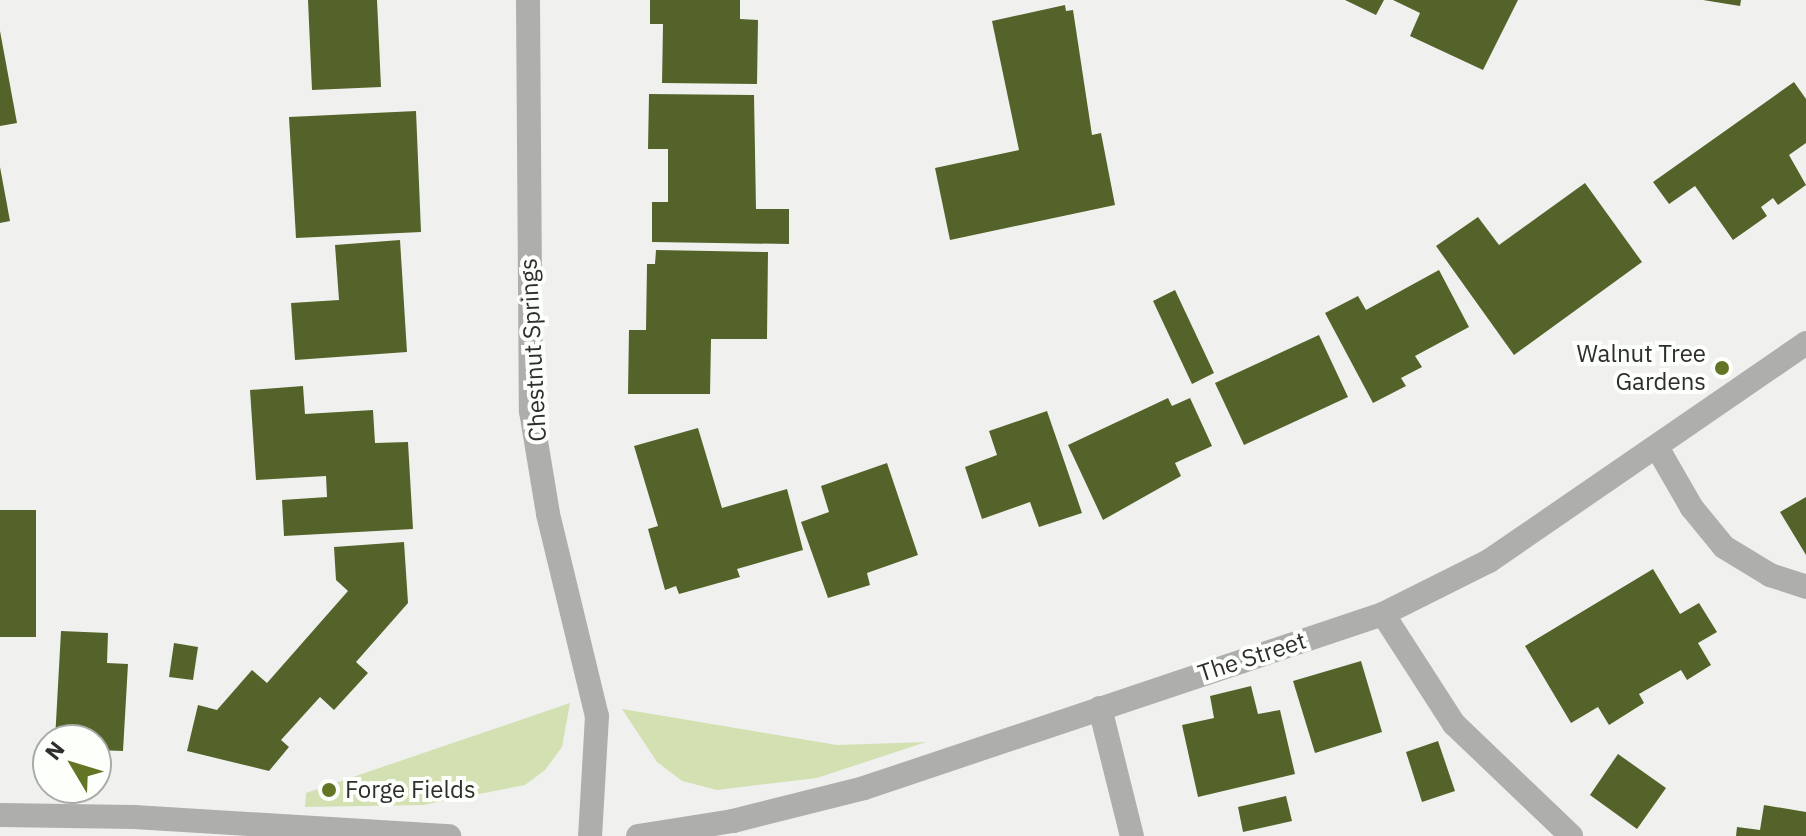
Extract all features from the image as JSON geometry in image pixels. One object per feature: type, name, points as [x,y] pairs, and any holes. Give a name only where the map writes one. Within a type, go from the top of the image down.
[{"type":"street","name":"Chestnut Springs","points":[[528,0],[531,411],[548,514],[597,716],[590,836]]},
{"type":"street","name":"The Street","points":[[638,836],[733,821],[864,788],[1383,614],[1489,561],[1658,449],[1806,343]]},
{"type":"street","points":[[1658,449],[1692,508],[1724,547],[1770,575],[1806,587]]},
{"type":"street","points":[[1383,614],[1454,724],[1571,836]]},
{"type":"street","points":[[1100,708],[1132,836]]},
{"type":"street","points":[[0,815],[134,817],[449,836]]},
{"type":"green space","points":[[570,703],[562,747],[545,770],[525,785],[423,805],[305,807],[306,793]]},
{"type":"green space","points":[[622,709],[837,745],[926,742],[817,778],[717,790],[682,781],[657,762]]},
{"type":"building","points":[[308,0],[377,0],[381,87],[312,90]]},
{"type":"building","points":[[650,0],[740,0],[740,19],[758,20],[757,84],[662,83],[663,24],[650,24]]},
{"type":"building","points":[[1345,0],[1384,0],[1376,15]]},
{"type":"building","points":[[1393,0],[1518,0],[1483,70],[1410,36],[1420,13]]},
{"type":"building","points":[[1703,0],[1741,0],[1740,6]]},
{"type":"building","points":[[1065,5],[1066,11],[1073,10],[1092,135],[1101,133],[1115,205],[950,240],[935,168],[1019,150],[992,21]]},
{"type":"building","points":[[0,31],[17,123],[0,126]]},
{"type":"building","points":[[1794,82],[1806,99],[1806,143],[1789,155],[1806,185],[1778,205],[1773,198],[1761,207],[1767,216],[1733,240],[1695,186],[1669,204],[1653,182]]},
{"type":"building","points":[[649,94],[754,95],[756,209],[789,209],[789,244],[652,242],[652,202],[668,202],[668,149],[648,149]]},
{"type":"building","points":[[416,111],[421,232],[296,238],[289,117]]},
{"type":"building","points":[[0,167],[10,221],[0,223]]},
{"type":"building","points":[[1585,183],[1642,262],[1514,355],[1436,246],[1478,217],[1499,245]]},
{"type":"building","points":[[400,240],[407,352],[295,360],[291,303],[339,300],[335,245]]},
{"type":"building","points":[[656,250],[768,252],[767,339],[711,339],[710,394],[628,394],[629,330],[646,330],[647,264],[655,264]]},
{"type":"building","points":[[1439,270],[1469,327],[1415,356],[1422,367],[1401,378],[1406,386],[1373,403],[1325,313],[1358,296],[1366,310]]},
{"type":"building","points":[[1175,290],[1214,373],[1192,384],[1153,301]]},
{"type":"building","points":[[1319,335],[1348,397],[1244,445],[1215,383]]},
{"type":"building","points":[[303,386],[305,414],[373,410],[375,443],[408,442],[413,529],[284,536],[282,500],[327,497],[326,476],[256,480],[250,390]]},
{"type":"building","points":[[1168,398],[1172,406],[1190,398],[1212,446],[1175,463],[1181,476],[1103,520],[1068,445]]},
{"type":"building","points":[[1047,411],[1082,513],[1039,527],[1030,502],[982,519],[965,467],[997,455],[989,431]]},
{"type":"building","points":[[698,428],[722,508],[787,489],[803,550],[737,569],[740,577],[679,594],[676,586],[665,590],[648,529],[658,526],[634,446]]},
{"type":"building","points":[[887,463],[918,555],[867,573],[870,585],[828,598],[801,522],[829,512],[821,486]]},
{"type":"building","points":[[1806,497],[1806,555],[1780,512]]},
{"type":"building","points":[[0,510],[36,510],[36,637],[0,637]]},
{"type":"building","points":[[404,542],[408,603],[356,662],[368,673],[334,710],[320,697],[281,740],[289,747],[269,771],[187,751],[198,705],[217,710],[252,670],[267,683],[348,591],[336,580],[334,547]]},
{"type":"building","points":[[1653,569],[1680,614],[1699,603],[1717,632],[1698,643],[1711,665],[1687,680],[1681,670],[1639,694],[1644,703],[1609,725],[1598,707],[1571,723],[1525,646]]},
{"type":"building","points":[[61,631],[108,633],[107,663],[128,664],[123,751],[112,751],[112,724],[56,724]]},
{"type":"building","points":[[174,643],[198,647],[193,680],[169,677]]},
{"type":"building","points":[[1361,661],[1382,732],[1315,753],[1293,681]]},
{"type":"building","points":[[1251,686],[1258,714],[1280,710],[1295,774],[1198,797],[1182,725],[1214,718],[1210,696]]},
{"type":"building","points":[[1438,741],[1455,791],[1422,802],[1406,752]]},
{"type":"building","points":[[1618,754],[1666,788],[1637,829],[1590,795]]},
{"type":"building","points":[[1286,796],[1292,821],[1243,832],[1238,807]]},
{"type":"building","points":[[1764,805],[1806,812],[1806,836],[1736,836],[1737,827],[1760,830]]},
{"type":"place","name":"Walnut Tree Gardens","points":[[1722,368]]},
{"type":"place","name":"Forge Fields","points":[[329,790]]}]
